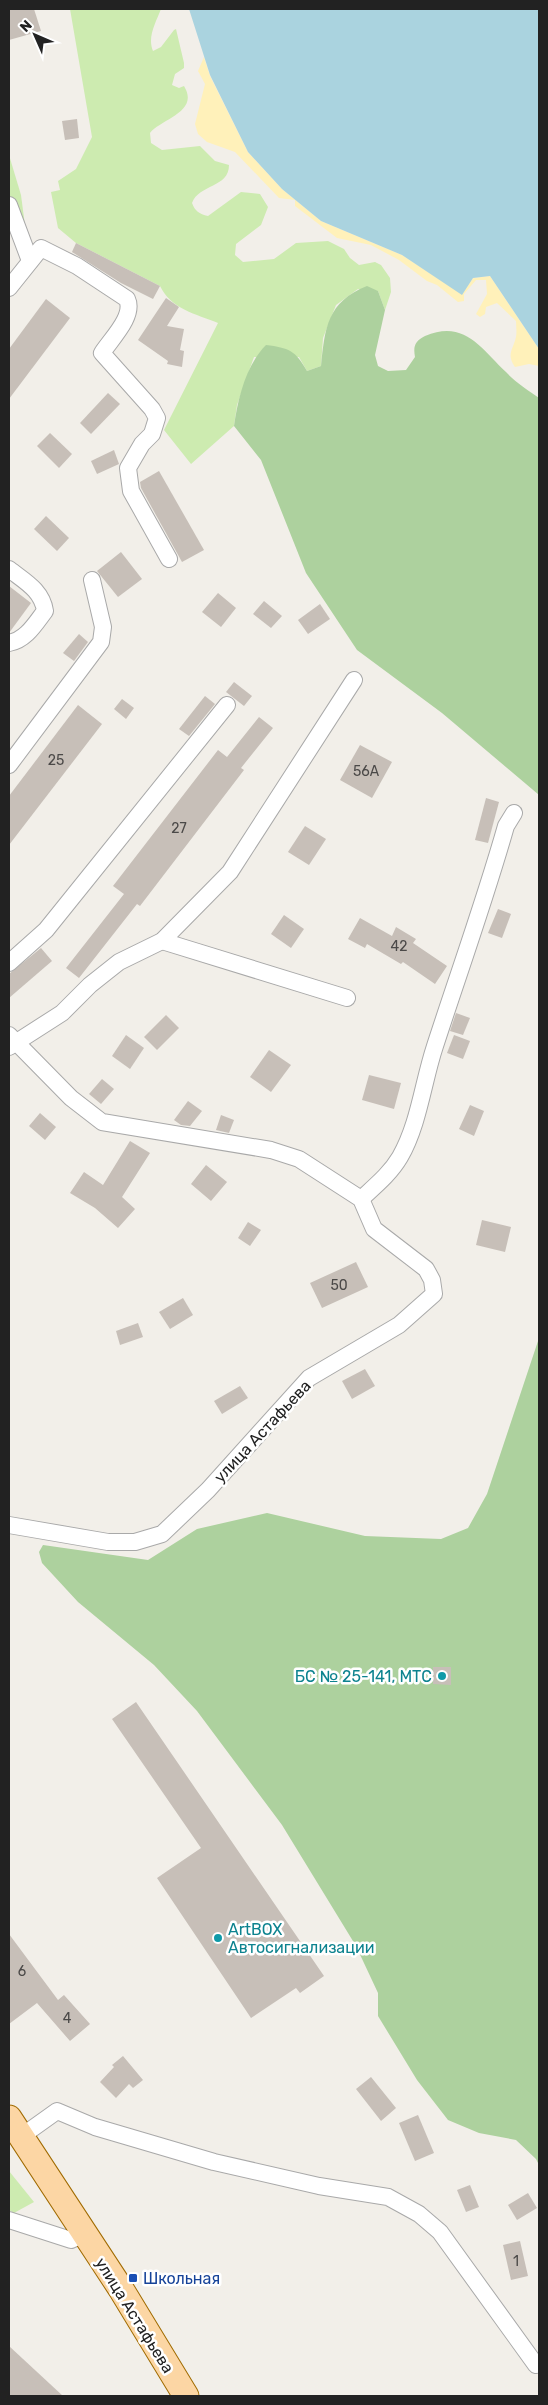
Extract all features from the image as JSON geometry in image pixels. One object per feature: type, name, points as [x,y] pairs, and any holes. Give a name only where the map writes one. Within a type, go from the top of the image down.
[{"type":"main road","name":"улица Астафьева","points":[[15,2127],[120,2289],[186,2396]]},
{"type":"street","points":[[9,205],[30,261]]},
{"type":"street","points":[[9,288],[41,248],[77,266],[127,299],[130,305],[127,315],[102,353],[152,409],[157,418],[152,434],[142,444],[128,468],[131,491],[169,559]]},
{"type":"street","points":[[9,569],[39,592],[44,602],[45,610],[27,634],[16,642],[9,643]]},
{"type":"street","points":[[9,765],[101,642],[103,627],[92,580]]},
{"type":"street","points":[[354,680],[230,872],[162,942],[119,962],[62,1013],[11,1041],[72,1098],[102,1122],[270,1150],[292,1156],[361,1199],[388,1173],[400,1157],[413,1125],[434,1047],[474,933],[506,826],[514,813]]},
{"type":"street","points":[[9,963],[46,930],[227,705]]},
{"type":"street","points":[[162,942],[347,998]]},
{"type":"street","name":"улица Астафьева","points":[[9,1525],[108,1542],[136,1542],[162,1534],[208,1490],[309,1378],[399,1325],[434,1294],[432,1280],[426,1269],[374,1229],[361,1199]]},
{"type":"street","points":[[15,2127],[57,2111],[95,2127],[214,2162],[319,2186],[388,2196],[419,2214],[440,2232],[536,2365]]},
{"type":"street","points":[[9,2220],[72,2240],[84,2234]]},
{"type":"green space","points":[[70,9],[161,9],[151,40],[153,51],[161,47],[176,29],[184,68],[175,74],[172,85],[179,88],[184,86],[188,95],[187,102],[183,109],[150,133],[151,143],[162,150],[200,146],[215,161],[229,165],[228,172],[224,178],[201,192],[192,203],[196,210],[202,214],[208,216],[241,192],[260,194],[268,207],[261,225],[236,244],[235,255],[243,262],[274,259],[296,243],[328,241],[344,249],[350,258],[359,265],[375,262],[381,265],[390,278],[391,292],[385,310],[378,291],[358,289],[336,305],[323,338],[321,366],[307,371],[299,357],[254,357],[237,405],[234,426],[191,464],[164,430],[218,323],[185,310],[171,300],[160,286],[76,243],[58,228],[51,192],[60,190],[58,181],[76,169],[92,137]]},
{"type":"green space","points":[[9,155],[21,195],[27,241],[9,200]]},
{"type":"green space","points":[[367,286],[378,291],[385,310],[375,355],[378,366],[388,371],[406,370],[415,357],[414,350],[419,340],[439,332],[451,331],[471,339],[513,379],[539,398],[539,795],[442,713],[357,650],[306,573],[261,460],[234,426],[244,382],[253,362],[266,345],[291,351],[299,358],[307,371],[321,366],[324,340],[330,318],[344,300],[354,292]]},
{"type":"green space","points":[[539,1338],[539,2165],[536,2159],[516,2140],[479,2133],[448,2120],[417,2080],[378,2016],[378,1993],[356,1946],[282,1825],[197,1711],[154,1665],[78,1602],[42,1563],[39,1552],[43,1545],[148,1560],[197,1529],[267,1513],[365,1536],[441,1539],[468,1528],[487,1494]]},
{"type":"green space","points":[[9,2171],[34,2202],[14,2213],[9,2210]]},
{"type":"sand","points":[[204,57],[210,76],[248,152],[282,189],[321,221],[402,255],[462,294],[473,278],[490,276],[539,349],[539,366],[529,364],[515,367],[512,363],[511,352],[516,337],[516,321],[497,303],[486,307],[485,314],[480,317],[476,314],[487,294],[486,280],[476,280],[464,294],[464,301],[458,302],[437,285],[427,281],[399,260],[371,245],[337,238],[295,206],[295,200],[279,198],[235,152],[207,142],[198,134],[195,124],[205,84],[198,71]]},
{"type":"water","points":[[189,9],[539,9],[539,349],[490,276],[473,278],[462,295],[402,255],[321,221],[282,189],[248,152],[210,75]]},
{"type":"building","points":[[9,9],[34,9],[41,31],[9,40]]},
{"type":"building","points":[[77,119],[79,138],[65,140],[62,121]]},
{"type":"building","points":[[76,243],[160,286],[153,299],[121,283],[72,252]]},
{"type":"building","points":[[166,298],[179,307],[167,326],[184,329],[180,350],[184,351],[182,367],[167,364],[168,361],[138,340]]},
{"type":"building","points":[[46,299],[70,318],[9,399],[9,349]]},
{"type":"building","points":[[108,393],[120,404],[91,434],[80,423]]},
{"type":"building","points":[[50,433],[72,454],[59,468],[37,446]]},
{"type":"building","points":[[114,450],[119,464],[97,474],[91,461]]},
{"type":"building","points":[[159,471],[204,550],[182,562],[141,488],[140,482]]},
{"type":"building","points":[[46,516],[69,538],[57,551],[34,529]]},
{"type":"building","points":[[121,552],[142,579],[118,597],[97,571]]},
{"type":"building","points":[[9,586],[31,603],[9,633]]},
{"type":"building","points":[[218,593],[236,608],[221,627],[202,612]]},
{"type":"building","points":[[264,601],[282,616],[271,628],[253,614]]},
{"type":"building","points":[[320,604],[330,619],[308,634],[298,620]]},
{"type":"building","points":[[79,634],[88,642],[74,661],[63,653]]},
{"type":"building","points":[[234,682],[252,696],[244,706],[226,692]]},
{"type":"building","points":[[205,696],[215,704],[189,736],[179,729]]},
{"type":"building","points":[[122,699],[134,708],[126,719],[114,709]]},
{"type":"building","points":[[78,705],[102,724],[9,845],[9,796]]},
{"type":"building","points":[[259,717],[273,728],[241,768],[244,770],[140,906],[137,904],[79,978],[66,968],[124,894],[113,886],[218,750],[227,757]]},
{"type":"building","points":[[360,745],[392,762],[372,798],[340,780]]},
{"type":"building","points":[[486,798],[499,802],[488,843],[475,840]]},
{"type":"building","points":[[305,826],[326,839],[309,865],[288,852]]},
{"type":"building","points":[[498,909],[511,914],[502,938],[488,933]]},
{"type":"building","points":[[284,915],[304,929],[291,948],[271,934]]},
{"type":"building","points":[[360,918],[392,936],[396,927],[416,939],[413,943],[447,966],[435,984],[403,962],[401,964],[367,944],[365,948],[348,939]]},
{"type":"building","points":[[41,948],[52,961],[9,998],[9,974]]},
{"type":"building","points":[[456,1013],[470,1018],[463,1035],[450,1031]]},
{"type":"building","points":[[166,1015],[179,1028],[157,1050],[144,1037]]},
{"type":"building","points":[[126,1035],[144,1048],[130,1069],[112,1056]]},
{"type":"building","points":[[454,1035],[470,1041],[463,1059],[447,1053]]},
{"type":"building","points":[[269,1050],[291,1065],[271,1092],[250,1077]]},
{"type":"building","points":[[369,1075],[401,1083],[394,1109],[362,1100]]},
{"type":"building","points":[[102,1079],[114,1089],[101,1104],[89,1094]]},
{"type":"building","points":[[188,1101],[202,1111],[190,1126],[181,1125],[174,1120]]},
{"type":"building","points":[[470,1105],[484,1111],[474,1136],[459,1129]]},
{"type":"building","points":[[40,1113],[56,1127],[45,1140],[29,1126]]},
{"type":"building","points":[[221,1115],[234,1120],[229,1133],[216,1130]]},
{"type":"building","points":[[130,1141],[150,1153],[122,1197],[135,1209],[118,1228],[95,1208],[70,1193],[84,1172],[103,1185]]},
{"type":"building","points":[[206,1165],[227,1182],[211,1201],[191,1184]]},
{"type":"building","points":[[482,1220],[511,1227],[505,1252],[476,1245]]},
{"type":"building","points":[[248,1222],[261,1230],[250,1246],[238,1238]]},
{"type":"building","points":[[356,1262],[368,1287],[322,1308],[310,1283]]},
{"type":"building","points":[[183,1298],[193,1315],[170,1329],[159,1312]]},
{"type":"building","points":[[138,1323],[143,1337],[120,1345],[116,1331]]},
{"type":"building","points":[[365,1369],[375,1386],[352,1399],[342,1381]]},
{"type":"building","points":[[240,1386],[248,1398],[222,1414],[214,1401]]},
{"type":"building","name":"БС № 25-141, МТС","points":[[433,1667],[451,1667],[451,1685],[433,1684]]},
{"type":"building","points":[[136,1702],[324,1976],[300,1993],[296,1988],[251,2018],[157,1878],[201,1848],[112,1719]]},
{"type":"building","points":[[9,1934],[58,2000],[64,1995],[90,2024],[70,2041],[37,2003],[9,2024]]},
{"type":"building","points":[[123,2056],[143,2080],[133,2088],[129,2084],[116,2098],[100,2082],[114,2067],[112,2065]]},
{"type":"building","points":[[371,2077],[396,2108],[381,2121],[356,2089]]},
{"type":"building","points":[[418,2115],[434,2153],[415,2161],[399,2123]]},
{"type":"building","points":[[470,2185],[479,2207],[466,2212],[457,2190]]},
{"type":"building","points":[[528,2193],[537,2208],[517,2220],[508,2205]]},
{"type":"building","points":[[520,2241],[528,2276],[511,2280],[503,2245]]},
{"type":"building","points":[[9,2346],[63,2396],[9,2396]]},
{"type":"place","name":"БС № 25-141, МТС","points":[[442,1676]]},
{"type":"place","name":"ArtBOX Автосигнализации","points":[[218,1938]]},
{"type":"place","name":"Школьная","points":[[133,2278]]}]
